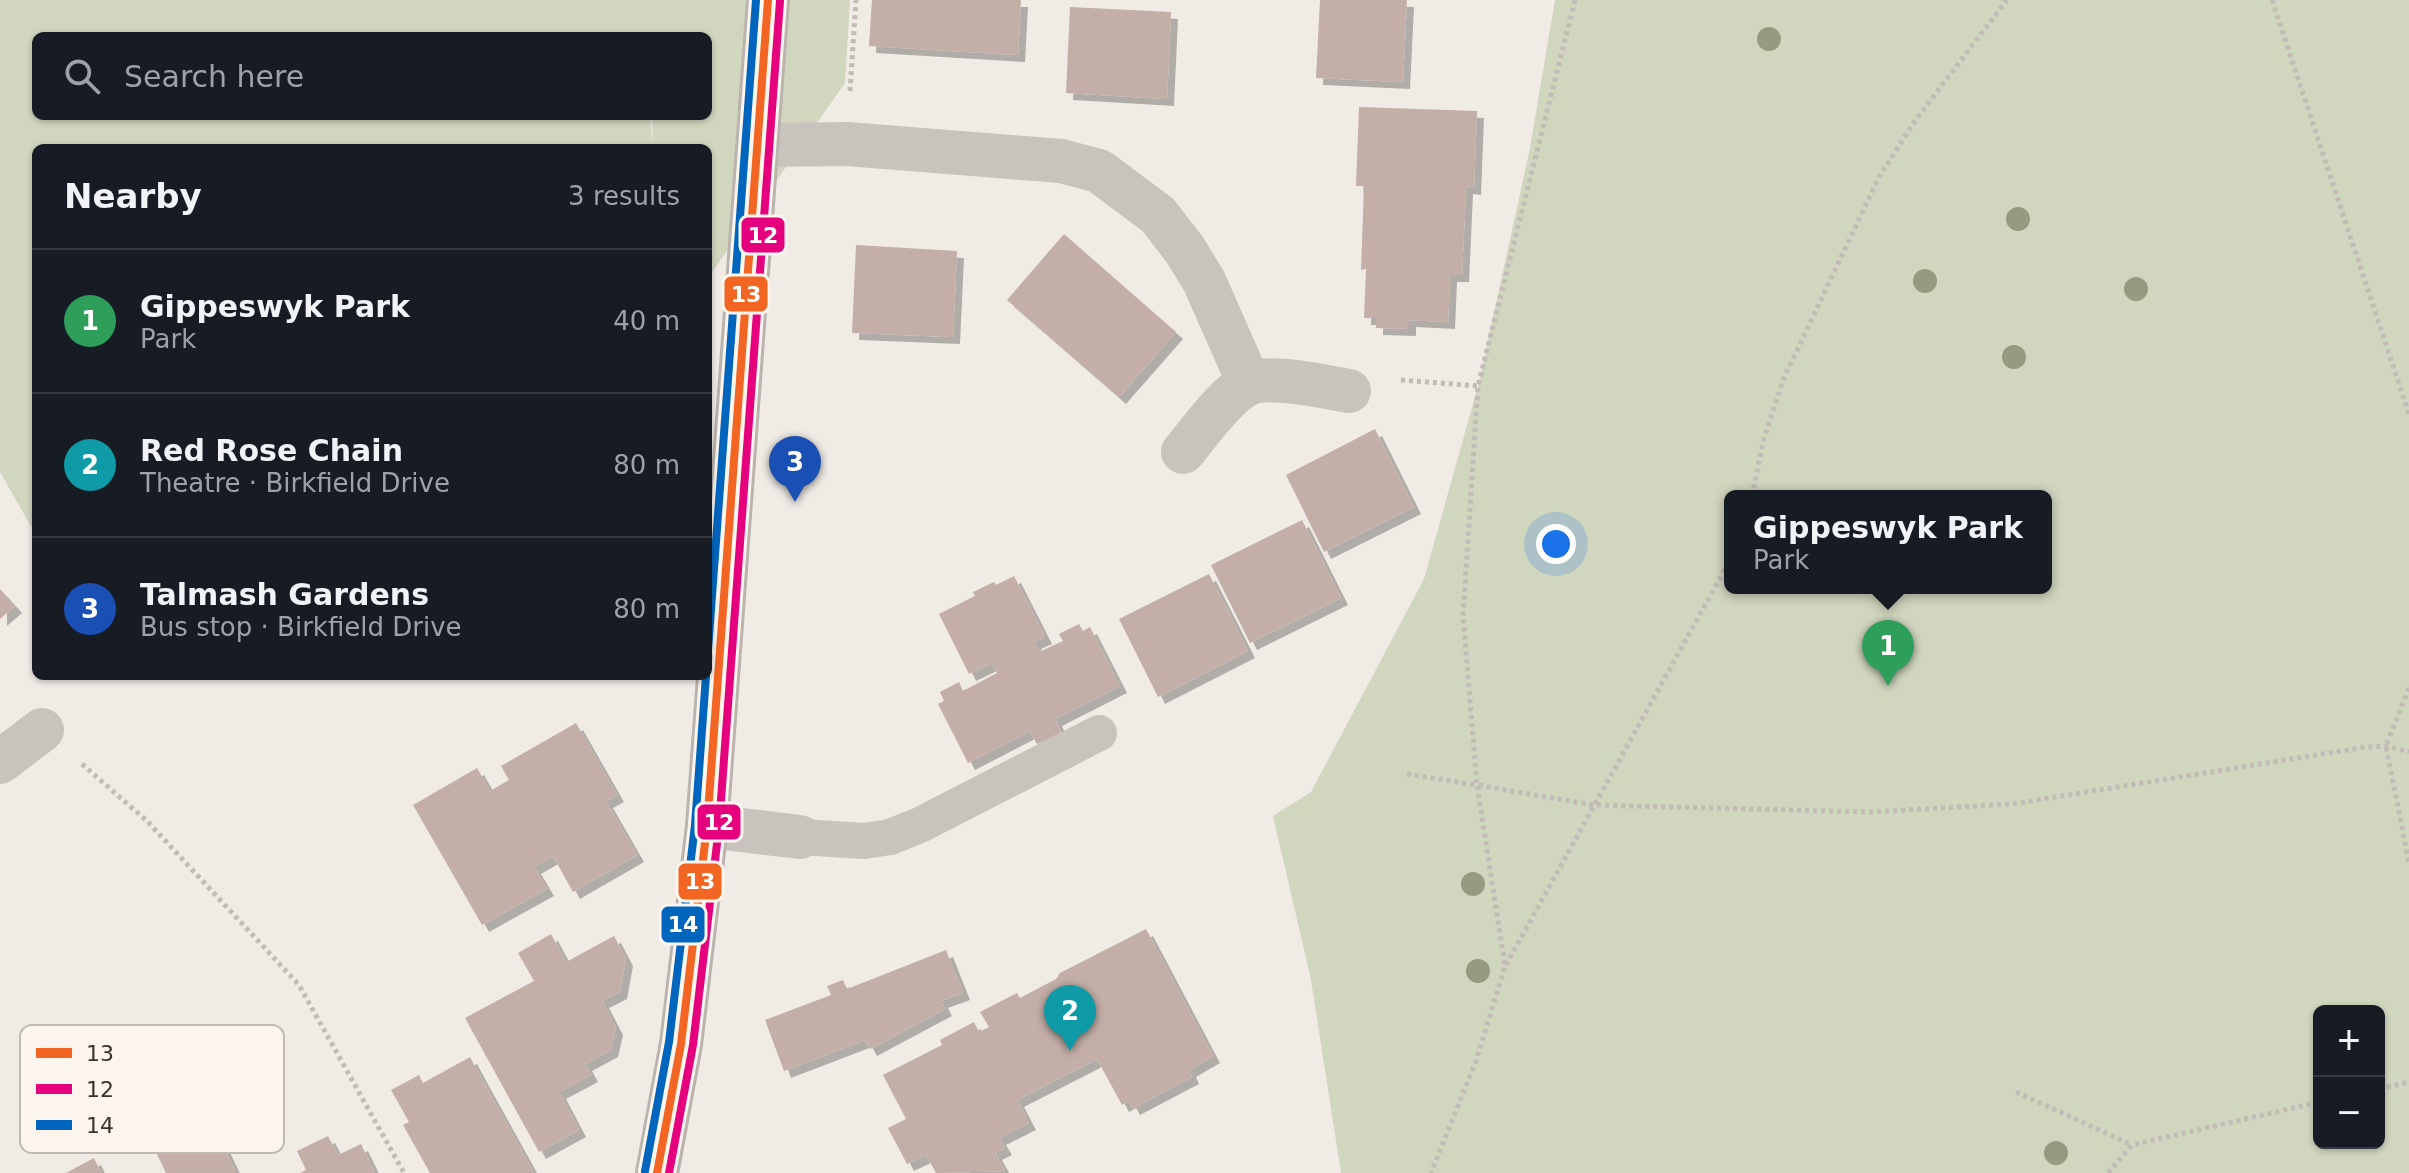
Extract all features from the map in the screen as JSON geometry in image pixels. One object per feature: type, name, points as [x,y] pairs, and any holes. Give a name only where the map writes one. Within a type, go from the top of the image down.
[{"type":"street","points":[[657,1173],[681,1044],[707,826],[768,0]]},
{"type":"street","points":[[758,145],[847,144],[1061,161],[1099,171],[1158,215],[1185,250],[1204,281],[1249,383]]},
{"type":"street","points":[[1183,452],[1232,395],[1249,383],[1284,380],[1349,391]]},
{"type":"street","points":[[0,762],[42,730]]},
{"type":"street","points":[[707,826],[800,837]]},
{"type":"lane","points":[[800,837],[864,841],[890,837],[920,825],[1099,733]]},
{"type":"path","points":[[847,144],[856,0]]},
{"type":"path","points":[[1505,966],[1477,785],[1463,616],[1478,386],[1575,0]]},
{"type":"path","points":[[1753,490],[1763,442],[1783,380],[1879,177],[1917,118],[2007,0]]},
{"type":"path","points":[[2272,0],[2409,414]]},
{"type":"path","points":[[1349,391],[1357,376],[1478,386]]},
{"type":"path","points":[[1431,1173],[1476,1061],[1505,966],[1724,571]]},
{"type":"path","points":[[2409,688],[2386,746],[2409,863]]},
{"type":"path","points":[[42,730],[147,821],[299,985],[404,1173]]},
{"type":"path","points":[[1407,774],[1594,805],[1871,812],[2012,804],[2366,747],[2386,746],[2409,752]]},
{"type":"path","points":[[2385,1088],[2409,1082]]},
{"type":"path","points":[[2016,1092],[2132,1145]]},
{"type":"path","points":[[2108,1173],[2132,1145],[2313,1103]]},
{"type":"green space","points":[[0,0],[850,0],[845,83],[712,272],[712,144],[653,144],[652,120],[712,120],[712,32],[32,32],[32,120],[650,120],[653,144],[32,144],[32,528],[0,472]]},
{"type":"green space","points":[[1555,0],[2409,0],[2409,1173],[1341,1173],[1311,980],[1273,816],[1311,792],[1424,579],[1478,386],[1530,148]]},
{"type":"building","points":[[872,0],[1021,0],[1018,55],[869,46]]},
{"type":"building","points":[[1320,0],[1407,0],[1403,82],[1316,78]]},
{"type":"building","points":[[1070,7],[1171,12],[1167,99],[1066,93]]},
{"type":"building","points":[[1359,107],[1477,111],[1474,188],[1466,187],[1462,275],[1450,275],[1448,322],[1409,320],[1409,329],[1376,328],[1376,318],[1364,318],[1366,269],[1361,270],[1364,186],[1356,186]]},
{"type":"building","points":[[1064,234],[1176,332],[1119,397],[1007,300]]},
{"type":"building","points":[[856,245],[957,251],[953,337],[852,333]]},
{"type":"building","points":[[1375,429],[1414,507],[1324,552],[1286,475]]},
{"type":"building","points":[[1302,520],[1341,598],[1250,643],[1211,565]]},
{"type":"building","points":[[1209,574],[1248,651],[1158,697],[1119,619]]},
{"type":"building","points":[[1014,576],[1045,637],[1034,642],[1039,652],[1063,641],[1059,634],[1079,624],[1083,631],[1090,627],[1120,686],[1055,719],[1061,732],[1037,744],[1030,731],[968,763],[938,704],[944,701],[940,692],[959,682],[963,691],[997,673],[992,663],[969,674],[939,614],[975,596],[973,592]]},
{"type":"building","points":[[0,589],[15,606],[0,619]]},
{"type":"building","points":[[576,723],[617,795],[606,801],[637,855],[573,892],[553,856],[534,867],[547,889],[482,925],[413,805],[477,768],[490,791],[509,780],[501,766]]},
{"type":"building","points":[[1146,929],[1213,1056],[1189,1070],[1192,1077],[1133,1108],[1129,1101],[1122,1105],[1097,1059],[1017,1100],[1029,1123],[999,1138],[1005,1148],[995,1153],[1005,1171],[936,1173],[926,1155],[907,1164],[888,1128],[906,1119],[883,1075],[942,1045],[940,1040],[974,1022],[979,1032],[989,1027],[980,1012],[1017,993],[1020,998],[1056,979],[1060,973]]},
{"type":"building","points":[[551,934],[566,962],[614,936],[626,959],[620,992],[602,1001],[616,1028],[611,1050],[585,1064],[591,1075],[559,1092],[579,1130],[539,1152],[465,1018],[534,981],[518,953]]},
{"type":"building","points":[[946,950],[963,993],[941,1001],[945,1009],[870,1049],[865,1040],[784,1071],[765,1020],[831,995],[827,986],[843,980],[847,989]]},
{"type":"building","points":[[470,1057],[534,1173],[430,1173],[403,1125],[409,1122],[391,1090],[419,1075],[423,1083]]},
{"type":"building","points":[[328,1136],[338,1155],[361,1144],[375,1173],[300,1173],[306,1170],[297,1151]]},
{"type":"building","points":[[156,1153],[227,1153],[236,1173],[166,1173]]},
{"type":"building","points":[[94,1158],[101,1173],[66,1173]]},
{"type":"transit line","name":"14","points":[[712,596],[756,0]]},
{"type":"transit line","name":"13","points":[[657,1173],[681,1044],[707,826],[768,0]]},
{"type":"transit line","name":"12","points":[[669,1173],[693,1045],[719,827],[780,1]]},
{"type":"transit line","name":"14","points":[[645,1171],[669,1042],[695,825],[706,680]]},
{"type":"place","name":"Talmash Gardens","points":[[795,502]]},
{"type":"place","name":"Gippeswyk Park","points":[[1888,686]]},
{"type":"place","name":"Red Rose Chain","points":[[1070,1051]]}]
